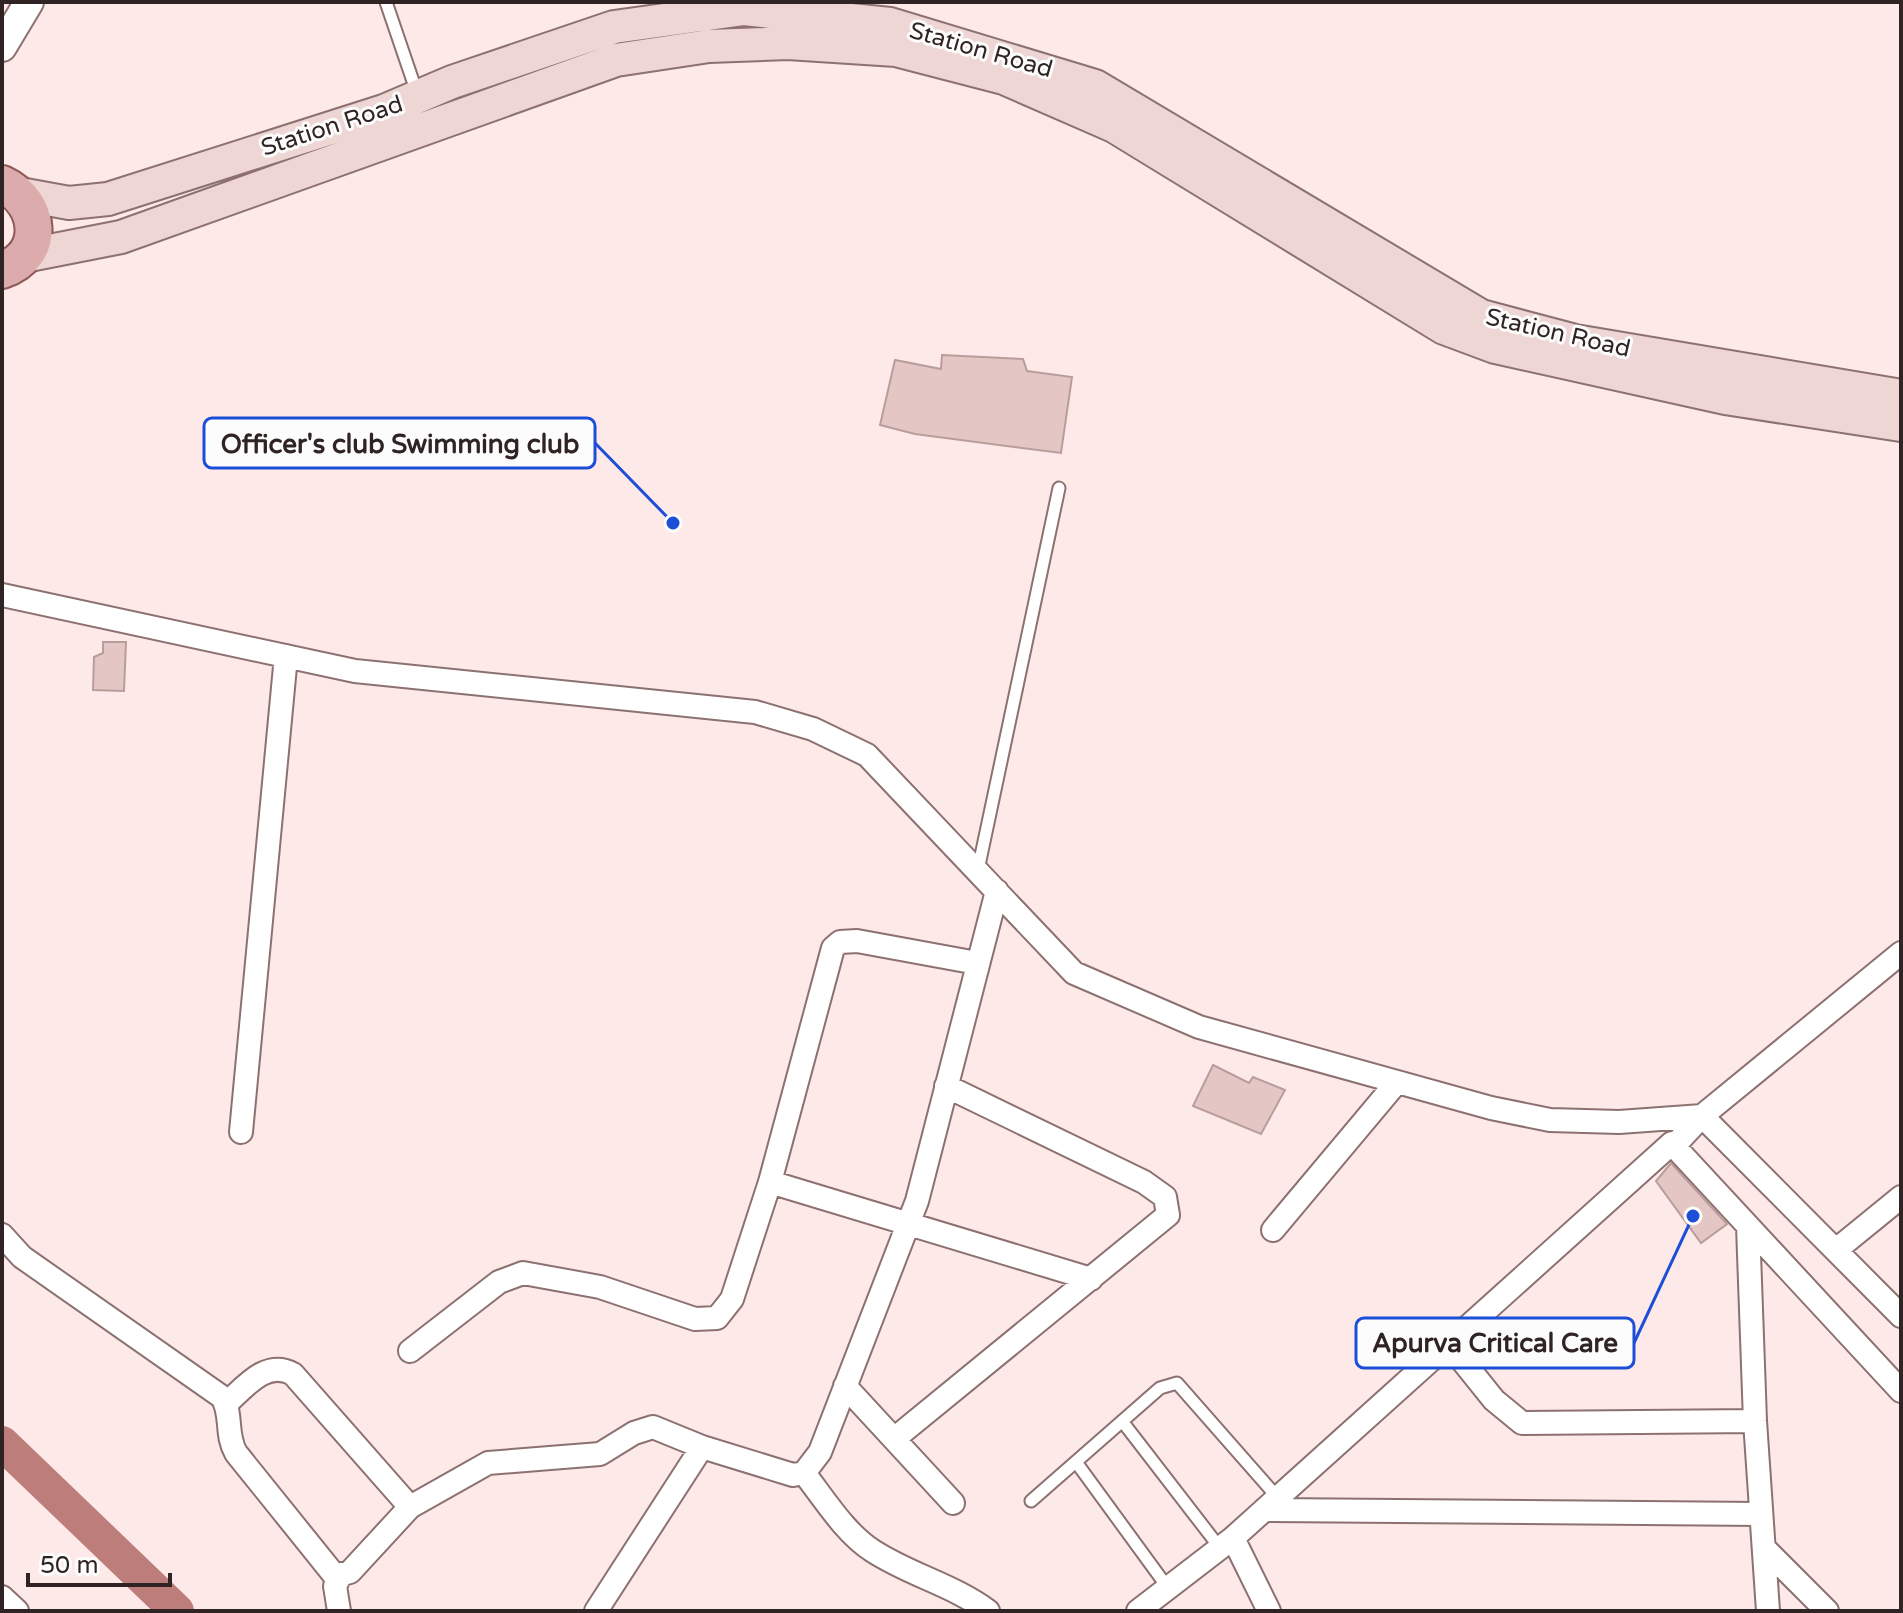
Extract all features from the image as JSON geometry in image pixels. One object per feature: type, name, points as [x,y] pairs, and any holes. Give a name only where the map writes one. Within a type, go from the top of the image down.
[{"type":"main road","name":"Station Road","points":[[7,185],[69,203],[108,199],[384,111],[452,82],[614,27],[744,9],[902,26],[1077,78],[1120,115],[1444,328],[1575,341],[1901,396]]},
{"type":"main road","name":"Station Road","points":[[8,267],[121,237],[616,60],[709,46],[788,43],[896,50],[1004,78],[1120,115]]},
{"type":"main road","points":[[7,185],[30,208],[34,224],[32,241],[8,267]]},
{"type":"main road","name":"Station Road","points":[[1498,334],[1725,398],[1901,425]]},
{"type":"street","points":[[2,47],[29,2]]},
{"type":"street","points":[[2,595],[355,671],[755,712],[813,729],[867,755],[1074,973],[1199,1027],[1491,1108],[1550,1120],[1619,1122],[1702,1116],[1901,1316]]},
{"type":"street","points":[[241,1132],[286,656]]},
{"type":"street","points":[[2,1235],[22,1257],[222,1397],[229,1411],[227,1433],[236,1453],[332,1574],[340,1576],[350,1572],[410,1507],[488,1463],[600,1454],[642,1429],[666,1430],[702,1447],[782,1475],[804,1473],[820,1452],[909,1224],[997,891]]},
{"type":"street","points":[[410,1351],[499,1282],[523,1273],[600,1287],[695,1319],[717,1318],[732,1299],[770,1182],[833,948],[840,942],[857,941],[977,963]]},
{"type":"street","points":[[1674,1146],[1702,1116],[1901,953]]},
{"type":"street","points":[[1273,1230],[1397,1082]]},
{"type":"street","points":[[894,1439],[1168,1215],[1165,1197],[1144,1182],[946,1086]]},
{"type":"street","points":[[1138,1611],[1271,1504],[1672,1143],[1901,1391]]},
{"type":"street","points":[[770,1182],[1091,1279]]},
{"type":"street","points":[[1836,1250],[1901,1197]]},
{"type":"street","points":[[1748,1226],[1755,1421],[1768,1611]]},
{"type":"street","points":[[1449,1344],[1494,1400],[1522,1423],[1755,1421]]},
{"type":"street","points":[[226,1404],[266,1371],[285,1369],[293,1374],[410,1507]]},
{"type":"street","points":[[845,1386],[953,1503]]},
{"type":"street","points":[[596,1611],[702,1447]]},
{"type":"street","points":[[804,1473],[856,1538],[875,1552],[955,1590],[988,1611]]},
{"type":"street","points":[[1271,1504],[1761,1514]]},
{"type":"street","points":[[1226,1543],[1269,1611]]},
{"type":"street","points":[[1764,1548],[1827,1611]]},
{"type":"street","points":[[339,1611],[335,1586],[340,1576]]},
{"type":"street","points":[[2,1597],[17,1611]]},
{"type":"lane","points":[[386,2],[418,97]]},
{"type":"lane","points":[[978,870],[1059,488]]},
{"type":"lane","points":[[1031,1501],[1160,1388],[1177,1383],[1271,1504]]},
{"type":"lane","points":[[1122,1421],[1226,1543]]},
{"type":"lane","points":[[1076,1462],[1168,1588]]},
{"type":"building","points":[[942,355],[1023,359],[1027,371],[1072,377],[1061,453],[915,434],[880,425],[895,360],[941,369]]},
{"type":"building","points":[[103,642],[126,642],[124,691],[93,690],[94,657],[103,653]]},
{"type":"building","points":[[1213,1065],[1249,1083],[1253,1077],[1285,1090],[1261,1134],[1193,1106]]},
{"type":"building","points":[[1671,1163],[1727,1224],[1701,1243],[1656,1181]]},
{"type":"waterway","points":[[2,1443],[177,1611]]},
{"type":"place","name":"Officer's club Swimming club","points":[[673,523]]},
{"type":"place","name":"Apurva Critical Care","points":[[1693,1216]]}]
